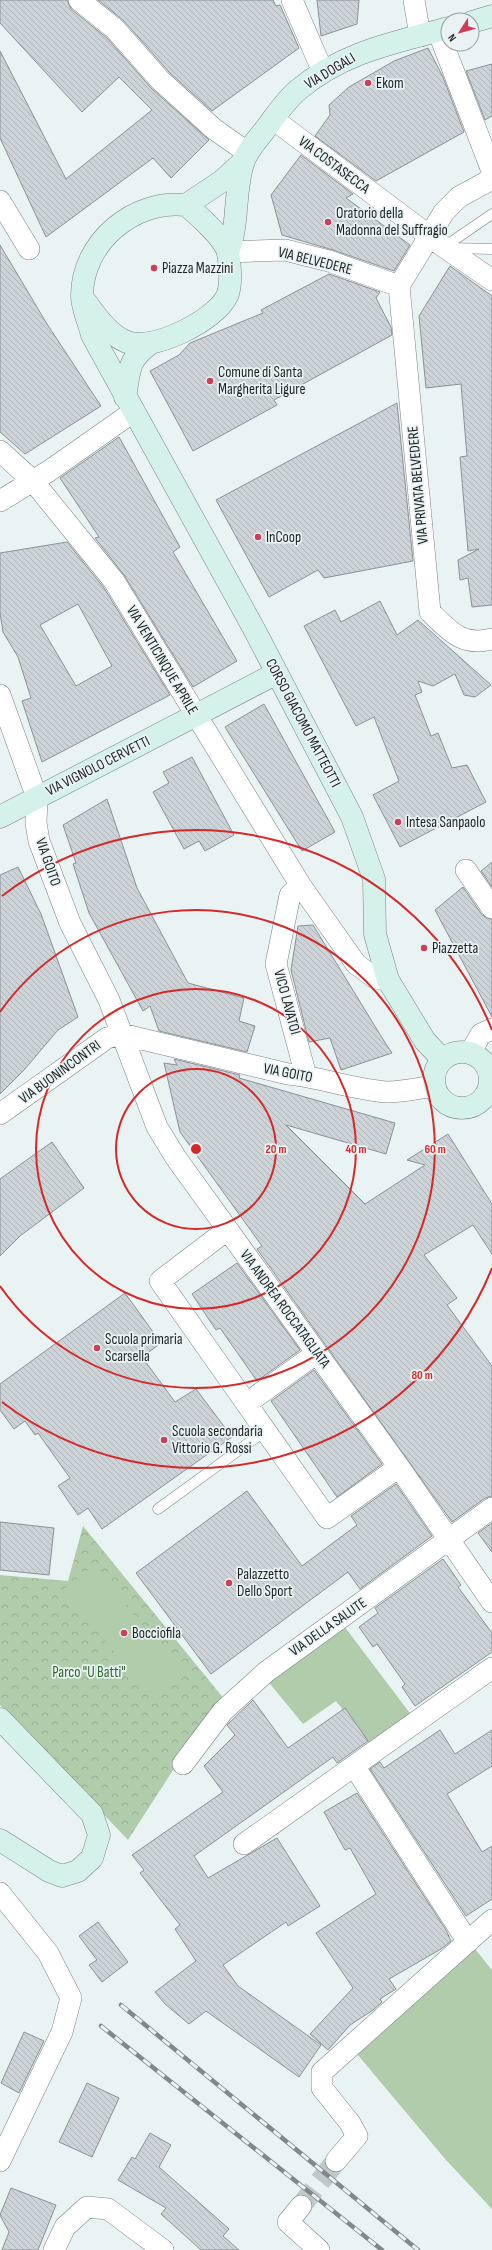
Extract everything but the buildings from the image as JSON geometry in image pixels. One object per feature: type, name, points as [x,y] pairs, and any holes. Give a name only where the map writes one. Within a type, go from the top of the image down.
[{"type":"street","points":[[79,0],[115,29],[160,80],[246,157]]},
{"type":"street","points":[[292,0],[323,72]]},
{"type":"street","points":[[414,0],[436,32],[492,171]]},
{"type":"street","points":[[480,20],[492,16]]},
{"type":"street","name":"VIA DOGALI","points":[[186,206],[222,181],[246,157],[273,119],[297,91],[323,72],[356,54],[436,32]]},
{"type":"street","name":"VIA COSTASECCA","points":[[273,119],[437,242],[492,280]]},
{"type":"street","name":"VIA DOGALI","points":[[228,252],[236,225],[236,192],[246,157]]},
{"type":"street","points":[[399,286],[437,242],[444,212],[459,197],[492,179]]},
{"type":"street","points":[[0,201],[28,249]]},
{"type":"street","points":[[163,204],[186,206],[211,229],[228,252],[229,271],[227,296],[215,310],[173,338],[151,343],[128,343],[119,338],[98,319],[82,297],[85,273],[97,247],[109,233],[130,216],[143,210],[163,204]]},
{"type":"street","name":"VIA BELVEDERE","points":[[228,252],[285,250],[329,261],[399,286]]},
{"type":"street","name":"VIA PRIVATA BELVEDERE","points":[[399,286],[430,612],[457,638],[483,642],[492,640]]},
{"type":"street","name":"CORSO GIACOMO MATTEOTTI","points":[[82,297],[92,335],[277,673],[352,817],[368,856],[374,879],[375,934],[388,980],[425,1041],[442,1060]]},
{"type":"street","points":[[0,501],[33,481],[129,404],[132,362],[138,352],[151,343]]},
{"type":"street","name":"VIA VENTICINQUE APRILE","points":[[0,451],[33,481],[114,581],[301,886],[356,964],[375,978],[388,980]]},
{"type":"street","name":"VIA VIGNOLO CERVETTI","points":[[0,817],[277,673]]},
{"type":"street","name":"VIA GOITO","points":[[0,695],[37,798],[36,823],[39,841],[70,923],[109,1000]]},
{"type":"street","points":[[466,870],[492,908]]},
{"type":"street","name":"VICO LAVATOI","points":[[301,886],[290,895],[276,964],[306,1076]]},
{"type":"street","name":"VIA ANDREA ROCCATAGLIATA","points":[[109,1000],[157,1127],[176,1158],[399,1467],[492,1602]]},
{"type":"street","points":[[470,1053],[481,1034],[492,1029]]},
{"type":"street","name":"VIA GOITO","points":[[121,1034],[288,1074],[306,1076],[344,1085],[388,1092],[434,1086]]},
{"type":"street","name":"VIA BUONINCONTRI","points":[[0,1114],[107,1038],[121,1034]]},
{"type":"street","points":[[460,1052],[470,1053],[479,1058],[488,1071],[488,1100],[461,1108],[444,1102],[434,1086],[434,1077],[442,1060],[450,1054],[460,1052]]},
{"type":"street","points":[[227,1230],[160,1281],[327,1518],[399,1467]]},
{"type":"street","points":[[246,1404],[317,1353]]},
{"type":"street","name":"VIA DELLA SALUTE","points":[[183,1764],[223,1711],[266,1672],[319,1632],[450,1540],[492,1508]]},
{"type":"street","points":[[244,1844],[492,1668]]},
{"type":"street","points":[[0,1719],[92,1814],[98,1835],[92,1858],[78,1871],[62,1876],[49,1871],[0,1840]]},
{"type":"street","points":[[354,1766],[468,1942]]},
{"type":"street","points":[[0,1893],[48,1953],[71,1998],[62,2032],[0,2161]]},
{"type":"street","points":[[336,2161],[357,2136],[350,2122],[322,2088],[322,2072],[492,1920]]},
{"type":"street","points":[[301,2206],[288,2222],[319,2250]]},
{"type":"street","points":[[54,2250],[65,2227],[87,2207],[108,2209],[163,2250]]},
{"type":"lane","points":[[437,242],[492,214]]},
{"type":"lane","points":[[437,242],[492,249]]},
{"type":"lane","points":[[158,1509],[265,1431]]},
{"type":"green space","name":"Parco \"U Batti\"","points":[[83,1526],[225,1700],[175,1767],[128,1840],[0,1705],[0,1575],[68,1581]]},
{"type":"green space","name":"Bocciofila","points":[[93,1566],[185,1676],[154,1700],[63,1590]]},
{"type":"green space","points":[[341,1622],[412,1716],[371,1746],[336,1701],[303,1724],[266,1679]]},
{"type":"green space","points":[[475,1949],[492,1970],[492,2209],[446,2160],[357,2054]]},
{"type":"tunnel","points":[[301,2206],[336,2161]]},
{"type":"railway","points":[[121,2005],[418,2250]]},
{"type":"railway","points":[[101,2026],[382,2250]]},
{"type":"place","name":"Ekom","points":[[368,83]]},
{"type":"place","name":"Oratorio della Madonna del Suffragio","points":[[328,222]]},
{"type":"place","name":"Piazza Mazzini","points":[[154,268]]},
{"type":"place","name":"Comune di Santa Margherita Ligure","points":[[210,381]]},
{"type":"place","name":"InCoop","points":[[258,537]]},
{"type":"place","name":"Intesa Sanpaolo","points":[[398,822]]},
{"type":"place","name":"Piazzetta","points":[[424,948]]},
{"type":"place","name":"Scuola primaria Scarsella","points":[[97,1348]]},
{"type":"place","name":"Scuola secondaria Vittorio G. Rossi","points":[[164,1440]]},
{"type":"place","name":"Palazzetto Dello Sport","points":[[229,1583]]},
{"type":"place","name":"Bocciofila","points":[[124,1633]]}]
